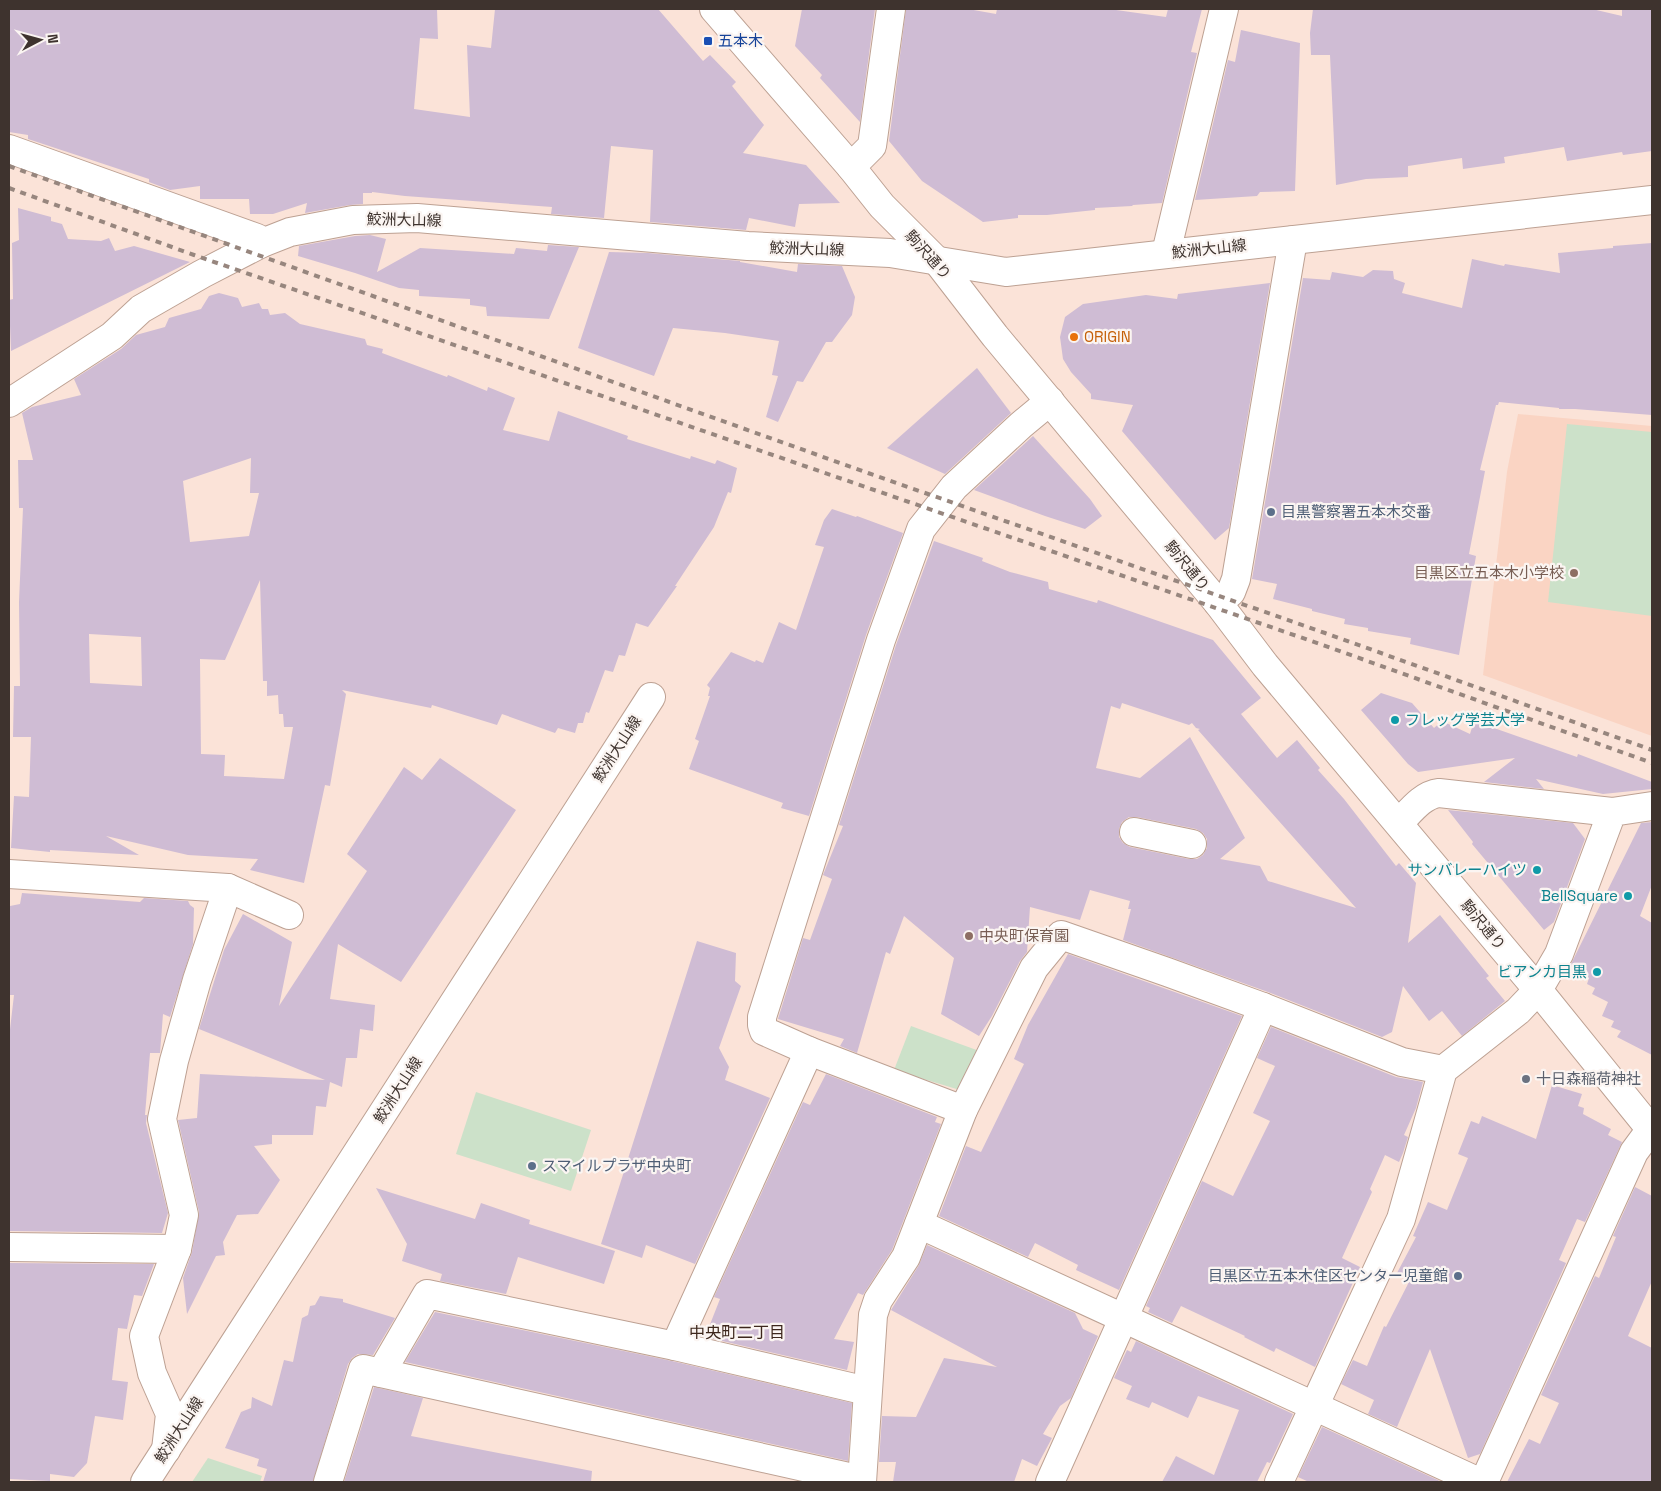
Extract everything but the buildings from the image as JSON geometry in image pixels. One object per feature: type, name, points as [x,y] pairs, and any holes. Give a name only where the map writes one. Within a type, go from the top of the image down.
[{"type":"street","name":"駒沢通り","points":[[714,9],[851,167],[882,206],[936,261],[995,336],[1218,603],[1265,665],[1538,990],[1652,1130]]},
{"type":"street","points":[[851,167],[872,146],[892,9]]},
{"type":"street","points":[[1166,253],[1224,9]]},
{"type":"street","points":[[9,149],[257,238],[262,244]]},
{"type":"street","name":"鮫洲大山線","points":[[9,403],[112,336],[142,309],[202,274],[290,232],[353,220],[417,218],[748,246],[890,253],[1006,272],[1652,200]]},
{"type":"street","points":[[1218,603],[1231,592],[1236,578],[1293,240]]},
{"type":"street","points":[[963,1110],[764,1032],[762,1017],[882,640],[922,528],[954,487],[1021,425],[1050,402]]},
{"type":"street","name":"鮫洲大山線","points":[[145,1482],[651,697]]},
{"type":"street","points":[[1399,823],[1423,799],[1431,794],[1439,793],[1612,812],[1652,806]]},
{"type":"street","points":[[1279,1482],[1401,1220],[1443,1070],[1518,1011],[1538,990],[1559,954],[1612,812]]},
{"type":"street","points":[[1134,832],[1192,844]]},
{"type":"street","points":[[9,874],[228,888],[289,915]]},
{"type":"street","points":[[166,1450],[170,1414],[152,1374],[144,1336],[177,1249],[184,1215],[162,1119],[174,1061],[189,1007],[228,888]]},
{"type":"street","points":[[328,1482],[363,1369],[862,1481],[873,1315],[878,1300],[906,1257],[963,1110],[1034,968],[1061,935],[1264,1007],[1402,1062],[1443,1070]]},
{"type":"street","points":[[1050,1482],[1264,1007]]},
{"type":"street","points":[[675,1346],[809,1051]]},
{"type":"street","points":[[1484,1482],[1634,1152],[1652,1130]]},
{"type":"street","points":[[919,1224],[1479,1482]]},
{"type":"street","points":[[9,1247],[177,1249]]},
{"type":"street","points":[[381,1373],[427,1294],[675,1346],[867,1391]]},
{"type":"shaded area","name":"目黒区立五本木小学校","points":[[1518,414],[1652,426],[1652,736],[1483,675],[1507,472]]},
{"type":"green space","points":[[1567,424],[1652,432],[1652,616],[1548,602]]},
{"type":"green space","points":[[911,1026],[982,1052],[963,1091],[894,1070]]},
{"type":"green space","points":[[476,1092],[591,1130],[571,1191],[456,1154]]},
{"type":"green space","points":[[208,1458],[262,1476],[260,1482],[192,1482]]},
{"type":"railway","points":[[9,166],[868,473],[1652,750]]},
{"type":"railway","points":[[9,188],[194,255],[1320,644],[1652,763]]},
{"type":"place","name":"五本木","points":[[708,41]]},
{"type":"place","name":"ORIGIN","points":[[1074,337]]},
{"type":"place","name":"目黒警察署五本木交番","points":[[1271,512]]},
{"type":"place","name":"目黒区立五本木小学校","points":[[1574,573]]},
{"type":"place","name":"フレッグ学芸大学","points":[[1395,720]]},
{"type":"place","name":"サンバレーハイツ","points":[[1537,870]]},
{"type":"place","name":"BellSquare","points":[[1628,896]]},
{"type":"place","name":"中央町保育園","points":[[969,936]]},
{"type":"place","name":"ビアンカ目黒","points":[[1597,972]]},
{"type":"place","name":"十日森稲荷神社","points":[[1526,1079]]},
{"type":"place","name":"スマイルプラザ中央町","points":[[532,1166]]},
{"type":"place","name":"目黒区立五本木住区センター児童館","points":[[1458,1276]]},
{"type":"district","name":"中央町二丁目","points":[[737,1332]]}]
